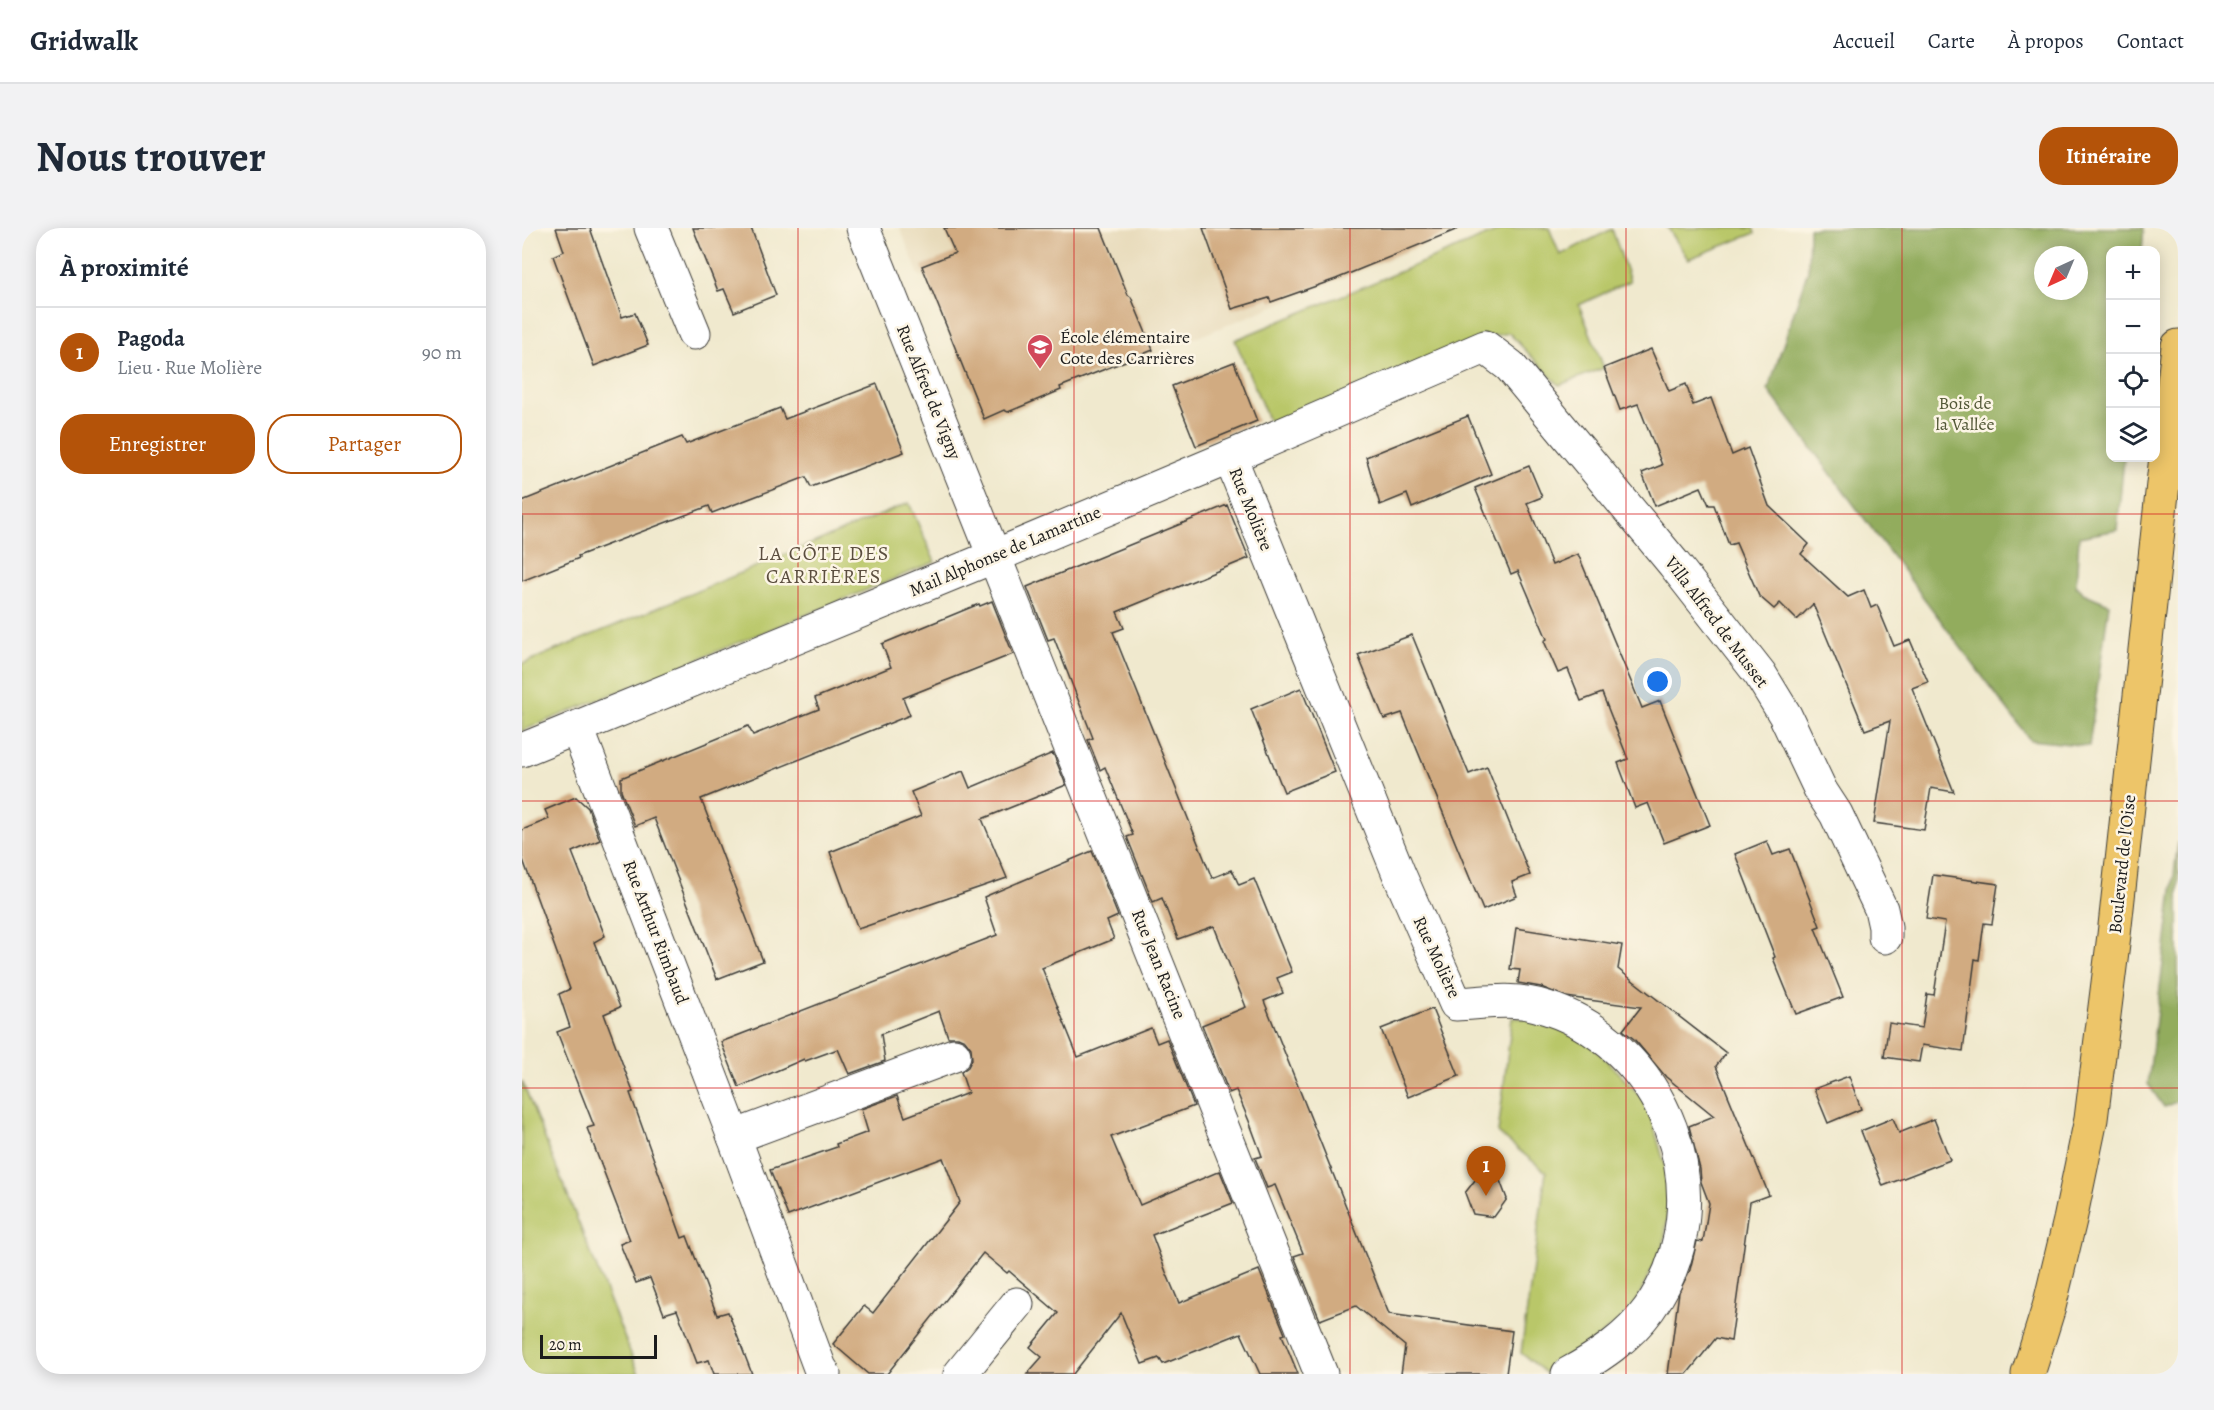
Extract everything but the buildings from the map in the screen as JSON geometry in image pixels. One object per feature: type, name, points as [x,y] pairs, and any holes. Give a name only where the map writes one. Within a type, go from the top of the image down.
[{"type":"main road","name":"Boulevard de l'Oise","points":[[2028,1374],[2049,1307],[2091,1119],[2115,923],[2178,346]]},
{"type":"street","points":[[651,228],[694,333]]},
{"type":"street","name":"Rue Alfred de Vigny","points":[[863,228],[995,556]]},
{"type":"street","name":"Mail Alphonse de Lamartine","points":[[522,750],[995,556],[1485,347]]},
{"type":"street","name":"Villa Alfred de Musset","points":[[1485,347],[1510,366],[1688,582],[1760,674],[1785,715],[1821,791],[1836,814],[1881,909],[1885,937]]},
{"type":"street","name":"Rue Molière","points":[[1230,457],[1399,874],[1456,1004],[1507,1002],[1536,1004],[1565,1014],[1590,1027],[1612,1044],[1635,1067],[1667,1116],[1682,1174],[1684,1205],[1681,1228],[1673,1257],[1649,1308],[1632,1329],[1612,1347],[1568,1374]]},
{"type":"street","name":"Rue Jean Racine","points":[[995,556],[1321,1374]]},
{"type":"street","name":"Rue Arthur Rimbaud","points":[[577,728],[824,1374]]},
{"type":"street","points":[[734,1137],[954,1054]]},
{"type":"street","points":[[960,1374],[1017,1304]]},
{"type":"shaded area","name":"École élémentaire Cote des Carrières","points":[[900,228],[1467,228],[985,423],[927,278],[919,275]]},
{"type":"green space","points":[[1505,228],[1549,228],[1560,255],[1612,229],[1630,281],[1579,305],[1604,368],[1559,385],[1509,333],[1487,337],[1270,424],[1235,340]]},
{"type":"green space","points":[[1668,228],[1753,228],[1755,233],[1688,259]]},
{"type":"green space","name":"Bois de la Vallée","points":[[1809,228],[2144,228],[2142,246],[2106,246],[2106,462],[2124,462],[2117,530],[2079,537],[2076,586],[2083,593],[2109,604],[2089,746],[2030,740],[1768,390],[1808,270]]},
{"type":"green space","points":[[909,503],[935,562],[522,731],[522,664]]},
{"type":"green space","points":[[2178,842],[2178,1101],[2164,1107],[2148,1084]]},
{"type":"green space","points":[[1512,1018],[1540,1018],[1587,1040],[1647,1103],[1671,1186],[1664,1245],[1632,1310],[1568,1361],[1546,1373],[1521,1353],[1546,1172],[1498,1133]]},
{"type":"green space","points":[[522,1081],[639,1374],[522,1374]]},
{"type":"place","name":"École élémentaire Cote des Carrières","points":[[1040,370]]},
{"type":"place","name":"Pagoda","points":[[1486,1196]]},
{"type":"district","name":"LA CÔTE DES CARRIÈRES","points":[[824,564]]}]
